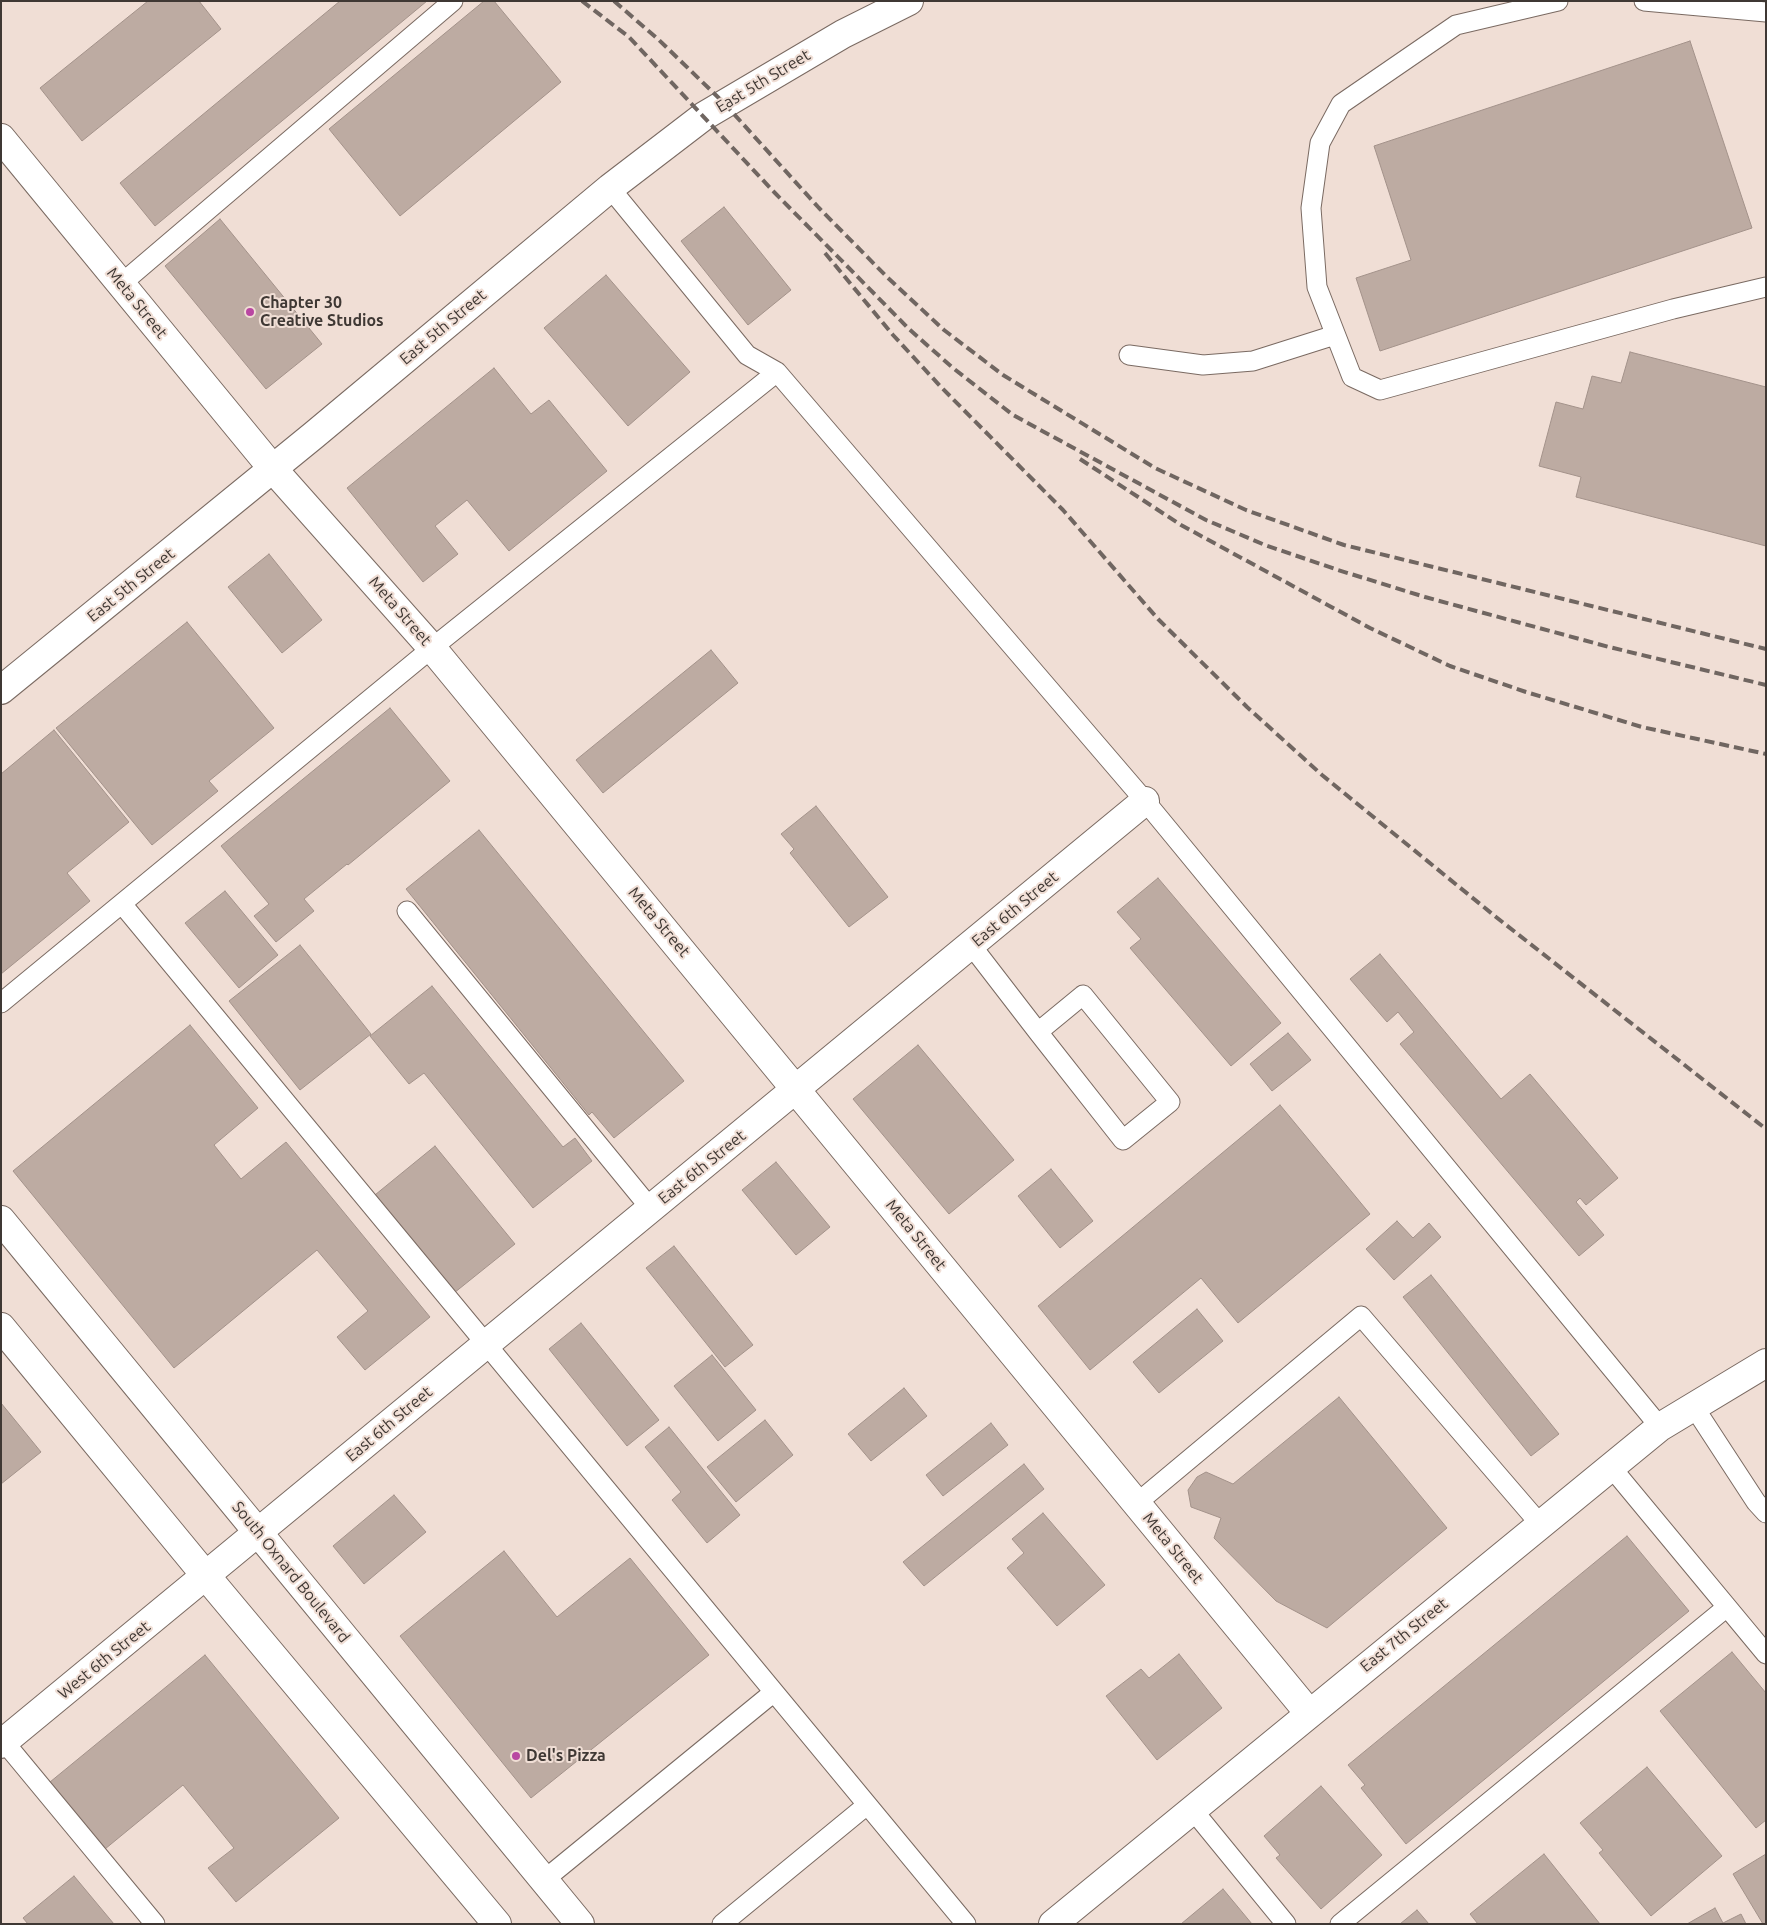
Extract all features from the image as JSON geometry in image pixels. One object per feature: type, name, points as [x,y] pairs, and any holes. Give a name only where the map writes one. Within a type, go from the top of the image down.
[{"type":"street","name":"East 5th Street","points":[[1,690],[273,469],[610,188],[704,116],[843,34],[910,1]]},
{"type":"street","name":"Meta Street","points":[[1,138],[273,469],[432,648],[1308,1713]]},
{"type":"street","name":"East 6th Street","points":[[206,1576],[1145,801]]},
{"type":"street","name":"South Oxnard Boulevard","points":[[1,1220],[580,1924]]},
{"type":"street","points":[[1,1327],[497,1924]]},
{"type":"street","name":"East 7th Street","points":[[1053,1924],[1308,1713],[1660,1427],[1766,1363]]},
{"type":"street","name":"West 6th Street","points":[[2,1742],[206,1576]]},
{"type":"lane","points":[[121,284],[453,1]]},
{"type":"lane","points":[[1558,1],[1456,25],[1341,104],[1320,143],[1312,208],[1317,287],[1352,377],[1380,390],[1674,309],[1766,287]]},
{"type":"lane","points":[[1644,1],[1766,12]]},
{"type":"lane","points":[[610,188],[747,355],[777,372],[1145,801],[1660,1427]]},
{"type":"lane","points":[[1129,355],[1203,365],[1253,361],[1335,335]]},
{"type":"lane","points":[[1,1003],[432,648],[777,372]]},
{"type":"lane","points":[[122,904],[966,1924]]},
{"type":"lane","points":[[407,910],[651,1209]]},
{"type":"lane","points":[[971,945],[1038,1032],[1123,1140],[1170,1102],[1083,995],[1038,1032]]},
{"type":"lane","points":[[1137,1503],[1362,1316],[1540,1524]]},
{"type":"lane","points":[[1694,1407],[1756,1502],[1766,1513]]},
{"type":"lane","points":[[1610,1467],[1766,1654]]},
{"type":"lane","points":[[1340,1924],[1727,1607]]},
{"type":"lane","points":[[544,1880],[774,1692]]},
{"type":"lane","points":[[2,1742],[155,1924]]},
{"type":"lane","points":[[722,1924],[867,1805]]},
{"type":"lane","points":[[1192,1810],[1286,1924]]},
{"type":"building","points":[[148,1],[199,1],[221,29],[82,141],[40,88]]},
{"type":"building","points":[[340,1],[427,1],[155,226],[120,183]]},
{"type":"building","points":[[484,1],[494,1],[561,82],[400,216],[329,129]]},
{"type":"building","points":[[1690,41],[1752,228],[1380,351],[1356,278],[1411,260],[1374,146]]},
{"type":"building","points":[[724,207],[791,290],[748,325],[681,241]]},
{"type":"building","name":"Chapter 30 Creative Studios","points":[[220,219],[322,344],[266,389],[165,266]]},
{"type":"building","points":[[606,275],[690,372],[628,426],[544,328]]},
{"type":"building","points":[[1630,352],[1766,387],[1766,546],[1576,497],[1581,477],[1539,466],[1556,402],[1583,409],[1592,376],[1621,383]]},
{"type":"building","points":[[494,368],[531,414],[549,400],[607,471],[509,551],[467,500],[435,526],[458,554],[423,582],[347,488]]},
{"type":"building","points":[[269,554],[322,620],[282,653],[228,587]]},
{"type":"building","points":[[187,622],[274,728],[209,781],[218,791],[152,845],[56,728]]},
{"type":"building","points":[[711,650],[738,683],[603,793],[576,760]]},
{"type":"building","points":[[390,708],[450,781],[304,899],[314,911],[276,942],[254,916],[269,904],[221,846]]},
{"type":"building","points":[[54,730],[129,822],[67,873],[90,901],[1,974],[1,774]]},
{"type":"building","points":[[816,806],[888,897],[849,927],[790,853],[794,849],[781,834]]},
{"type":"building","points":[[479,830],[684,1081],[614,1138],[592,1112],[589,1115],[406,889]]},
{"type":"building","points":[[1158,878],[1281,1023],[1231,1066],[1130,948],[1141,939],[1117,912]]},
{"type":"building","points":[[225,891],[278,955],[239,988],[185,923]]},
{"type":"building","points":[[300,945],[371,1034],[300,1090],[229,1001]]},
{"type":"building","points":[[1380,954],[1501,1099],[1530,1074],[1618,1178],[1586,1205],[1580,1198],[1576,1202],[1604,1235],[1579,1256],[1400,1044],[1414,1032],[1398,1012],[1387,1022],[1350,979]]},
{"type":"building","points":[[432,986],[563,1147],[575,1138],[592,1161],[533,1208],[424,1073],[409,1084],[370,1036]]},
{"type":"building","points":[[190,1025],[258,1108],[214,1145],[241,1179],[286,1142],[430,1317],[365,1370],[337,1337],[368,1311],[317,1250],[174,1368],[13,1171]]},
{"type":"building","points":[[1288,1033],[1311,1060],[1272,1091],[1250,1064]]},
{"type":"building","points":[[918,1045],[1014,1160],[949,1214],[853,1099]]},
{"type":"building","points":[[1280,1105],[1370,1214],[1238,1323],[1201,1278],[1090,1370],[1038,1306]]},
{"type":"building","points":[[435,1146],[515,1244],[449,1297],[370,1199]]},
{"type":"building","points":[[776,1162],[830,1227],[796,1255],[742,1190]]},
{"type":"building","points":[[1051,1169],[1093,1221],[1060,1248],[1018,1196]]},
{"type":"building","points":[[1397,1221],[1413,1238],[1429,1223],[1441,1237],[1394,1280],[1366,1249]]},
{"type":"building","points":[[674,1246],[753,1345],[725,1367],[646,1268]]},
{"type":"building","points":[[1431,1275],[1559,1434],[1531,1456],[1403,1297]]},
{"type":"building","points":[[1197,1309],[1223,1341],[1159,1393],[1133,1362]]},
{"type":"building","points":[[581,1323],[659,1420],[627,1446],[549,1349]]},
{"type":"building","points":[[712,1355],[756,1410],[718,1441],[674,1386]]},
{"type":"building","points":[[904,1388],[927,1416],[871,1461],[848,1434]]},
{"type":"building","points":[[1339,1397],[1447,1528],[1327,1628],[1276,1601],[1214,1538],[1221,1518],[1191,1507],[1188,1490],[1197,1477],[1206,1472],[1233,1484]]},
{"type":"building","points":[[1,1403],[41,1452],[1,1484]]},
{"type":"building","points":[[765,1420],[793,1455],[736,1502],[707,1467]]},
{"type":"building","points":[[991,1423],[1008,1445],[943,1496],[926,1475]]},
{"type":"building","points":[[669,1427],[740,1515],[707,1543],[672,1500],[681,1492],[645,1447]]},
{"type":"building","points":[[1024,1464],[1044,1489],[924,1586],[903,1562]]},
{"type":"building","points":[[394,1495],[426,1532],[364,1584],[333,1546]]},
{"type":"building","points":[[1043,1513],[1105,1585],[1057,1626],[1007,1568],[1024,1553],[1012,1539]]},
{"type":"building","points":[[1627,1536],[1689,1611],[1406,1844],[1361,1788],[1365,1785],[1348,1765]]},
{"type":"building","points":[[504,1551],[557,1617],[630,1558],[709,1655],[531,1798],[400,1636]]},
{"type":"building","points":[[1732,1652],[1766,1693],[1766,1820],[1756,1828],[1660,1711]]},
{"type":"building","points":[[1179,1654],[1222,1708],[1157,1760],[1106,1696],[1141,1669],[1149,1678]]},
{"type":"building","points":[[205,1655],[339,1818],[236,1902],[208,1868],[234,1848],[183,1785],[105,1849],[50,1782]]},
{"type":"building","points":[[1647,1767],[1722,1856],[1651,1916],[1599,1853],[1603,1850],[1580,1823]]},
{"type":"building","points":[[1321,1786],[1382,1855],[1321,1909],[1276,1858],[1280,1855],[1264,1836]]},
{"type":"building","points":[[1544,1854],[1600,1924],[1478,1924],[1470,1914]]},
{"type":"building","points":[[1766,1854],[1766,1924],[1763,1924],[1733,1874]]},
{"type":"building","points":[[74,1876],[114,1924],[28,1924],[23,1918]]},
{"type":"building","points":[[1223,1889],[1252,1924],[1181,1924]]},
{"type":"building","points":[[1715,1908],[1723,1923],[1741,1914],[1746,1924],[1687,1924]]},
{"type":"building","points":[[1417,1910],[1429,1924],[1400,1924]]},
{"type":"railway","points":[[582,1],[629,37],[774,192],[909,329],[953,368],[1013,415],[1206,520],[1265,545],[1425,597],[1609,647],[1766,685]]},
{"type":"railway","points":[[614,1],[659,40],[724,103],[819,208],[888,278],[944,330],[1003,375],[1155,468],[1246,510],[1344,545],[1766,649]]},
{"type":"railway","points":[[825,253],[893,335],[941,387],[1063,510],[1158,619],[1247,707],[1322,775],[1496,917],[1766,1129]]},
{"type":"railway","points":[[1080,459],[1181,525],[1370,628],[1450,666],[1526,692],[1642,727],[1766,754]]},
{"type":"place","name":"Chapter 30 Creative Studios","points":[[250,312]]},
{"type":"place","name":"Del's Pizza","points":[[516,1756]]}]
